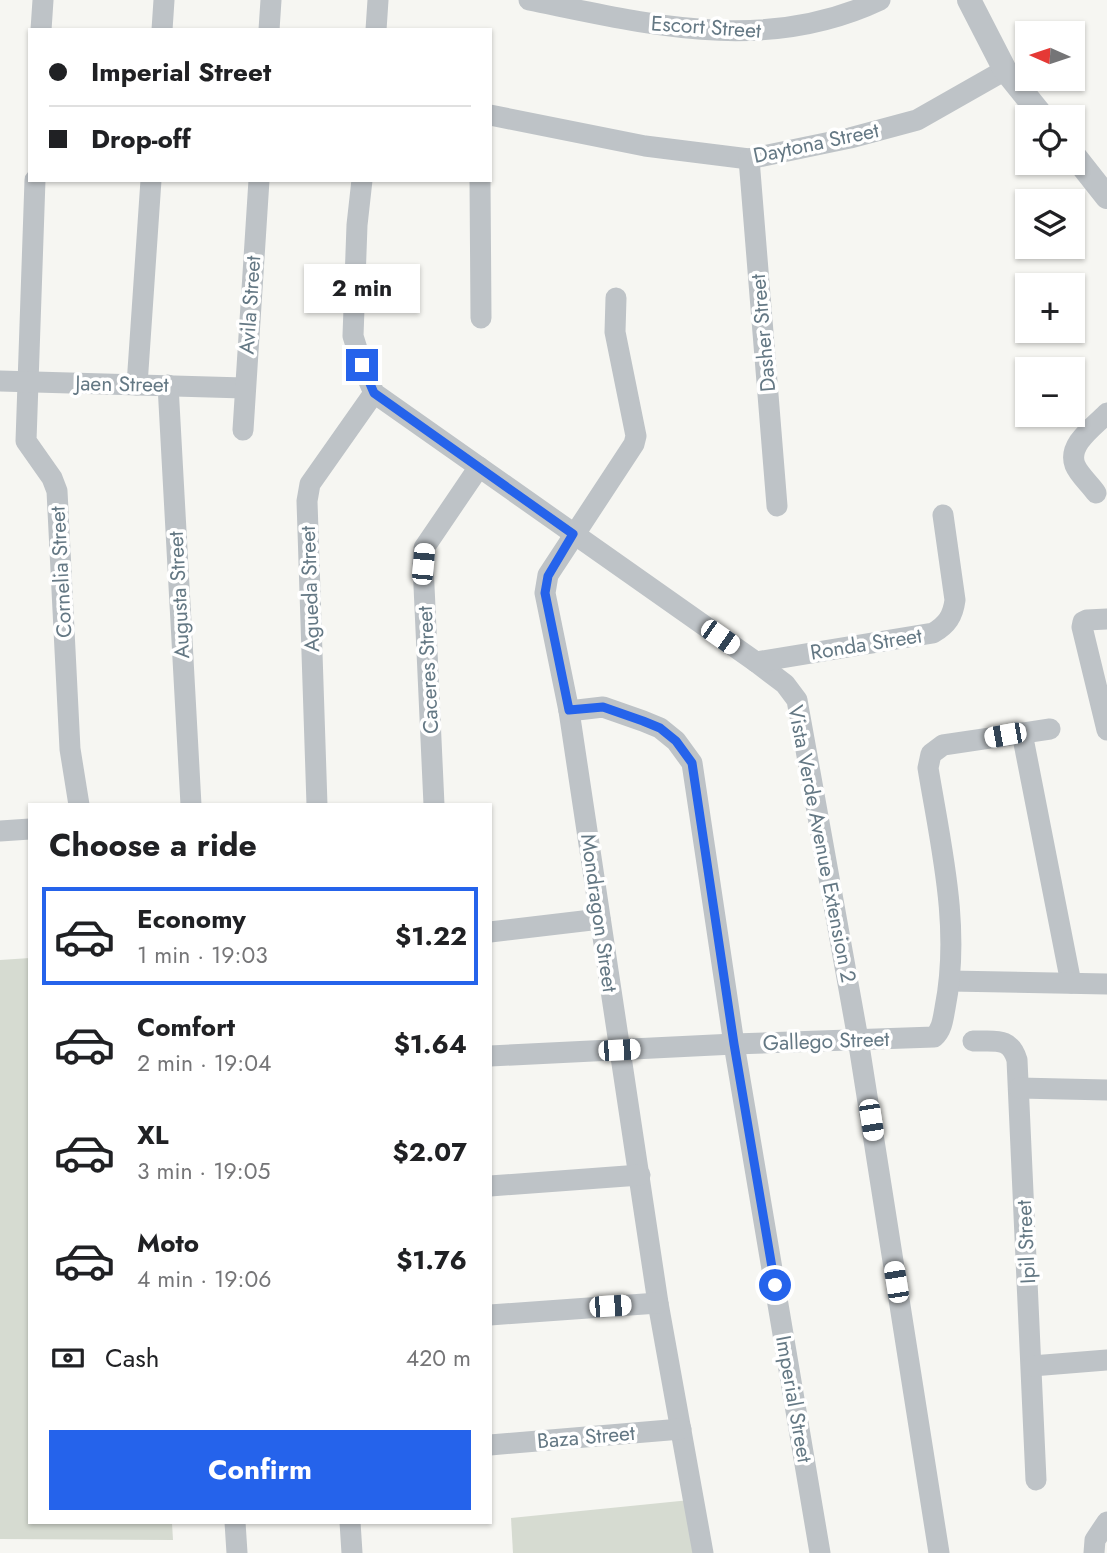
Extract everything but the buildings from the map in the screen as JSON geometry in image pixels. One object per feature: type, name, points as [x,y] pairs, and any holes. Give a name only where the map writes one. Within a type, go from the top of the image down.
[{"type":"street","points":[[41,28],[43,0]]},
{"type":"street","points":[[162,28],[164,0]]},
{"type":"street","points":[[269,28],[271,0]]},
{"type":"street","points":[[376,28],[378,0]]},
{"type":"street","name":"Escort Street","points":[[529,0],[654,25],[727,32],[776,30],[809,25],[864,8],[880,0]]},
{"type":"street","points":[[969,0],[1005,70],[1033,105]]},
{"type":"street","name":"Daytona Street","points":[[492,115],[645,146],[749,159],[850,138],[917,120],[1005,70]]},
{"type":"street","name":"Dasher Street","points":[[749,159],[777,506]]},
{"type":"street","points":[[1085,169],[1107,197]]},
{"type":"street","name":"Cornelia Street","points":[[35,182],[26,441],[52,478],[57,491],[70,749],[79,803]]},
{"type":"street","points":[[137,385],[151,182]]},
{"type":"street","name":"Avila Street","points":[[243,430],[259,182]]},
{"type":"street","points":[[362,182],[357,225],[354,336],[374,393]]},
{"type":"street","points":[[480,182],[481,318]]},
{"type":"street","name":"Mondragon Street","points":[[616,298],[615,332],[636,436],[634,444],[548,576],[545,593],[569,710],[658,1303],[703,1553]]},
{"type":"street","name":"Jaen Street","points":[[0,381],[244,388]]},
{"type":"street","name":"Augusta Street","points":[[168,385],[191,803]]},
{"type":"street","name":"Vista Verde Avenue Extension 2","points":[[374,393],[756,662],[785,684],[796,700],[801,714],[858,1039],[939,1553]]},
{"type":"street","name":"Agueda Street","points":[[317,803],[307,501],[310,484],[374,393]]},
{"type":"street","points":[[1096,493],[1076,466],[1074,454],[1080,441],[1107,414]]},
{"type":"street","name":"Caceres Street","points":[[434,803],[424,548],[479,467]]},
{"type":"street","name":"Ronda Street","points":[[756,662],[933,633],[942,628],[953,611],[955,600],[943,515]]},
{"type":"street","points":[[1107,619],[1087,620],[1082,625],[1107,730]]},
{"type":"street","name":"Imperial Street","points":[[569,710],[603,707],[660,728],[676,741],[692,763],[734,1044],[820,1553]]},
{"type":"street","name":"Gallego Street","points":[[492,1056],[934,1037],[941,1028],[950,981],[950,904],[928,760],[931,754],[943,746],[1050,729]]},
{"type":"street","points":[[1022,733],[1071,983]]},
{"type":"street","points":[[0,831],[28,828]]},
{"type":"street","points":[[492,932],[600,919]]},
{"type":"street","points":[[950,981],[1107,984]]},
{"type":"street","name":"Ipil Street","points":[[973,1041],[1007,1043],[1012,1047],[1017,1060],[1037,1480]]},
{"type":"street","points":[[1019,1088],[1107,1090]]},
{"type":"street","points":[[492,1186],[640,1175]]},
{"type":"street","points":[[492,1315],[658,1303]]},
{"type":"street","points":[[1032,1367],[1107,1360]]},
{"type":"street","name":"Baza Street","points":[[492,1445],[681,1429]]},
{"type":"street","points":[[1094,1553],[1095,1540],[1107,1522]]},
{"type":"street","points":[[235,1524],[237,1553]]},
{"type":"street","points":[[350,1524],[352,1553]]},
{"type":"shaded area","points":[[28,958],[28,1524],[172,1524],[173,1540],[0,1539],[0,960]]},
{"type":"shaded area","points":[[690,1500],[699,1553],[513,1553],[511,1518]]},
{"type":"route","points":[[362,365],[374,393],[573,534],[545,585],[569,710],[603,707],[660,728],[676,741],[692,763],[734,1044],[775,1285]]}]
